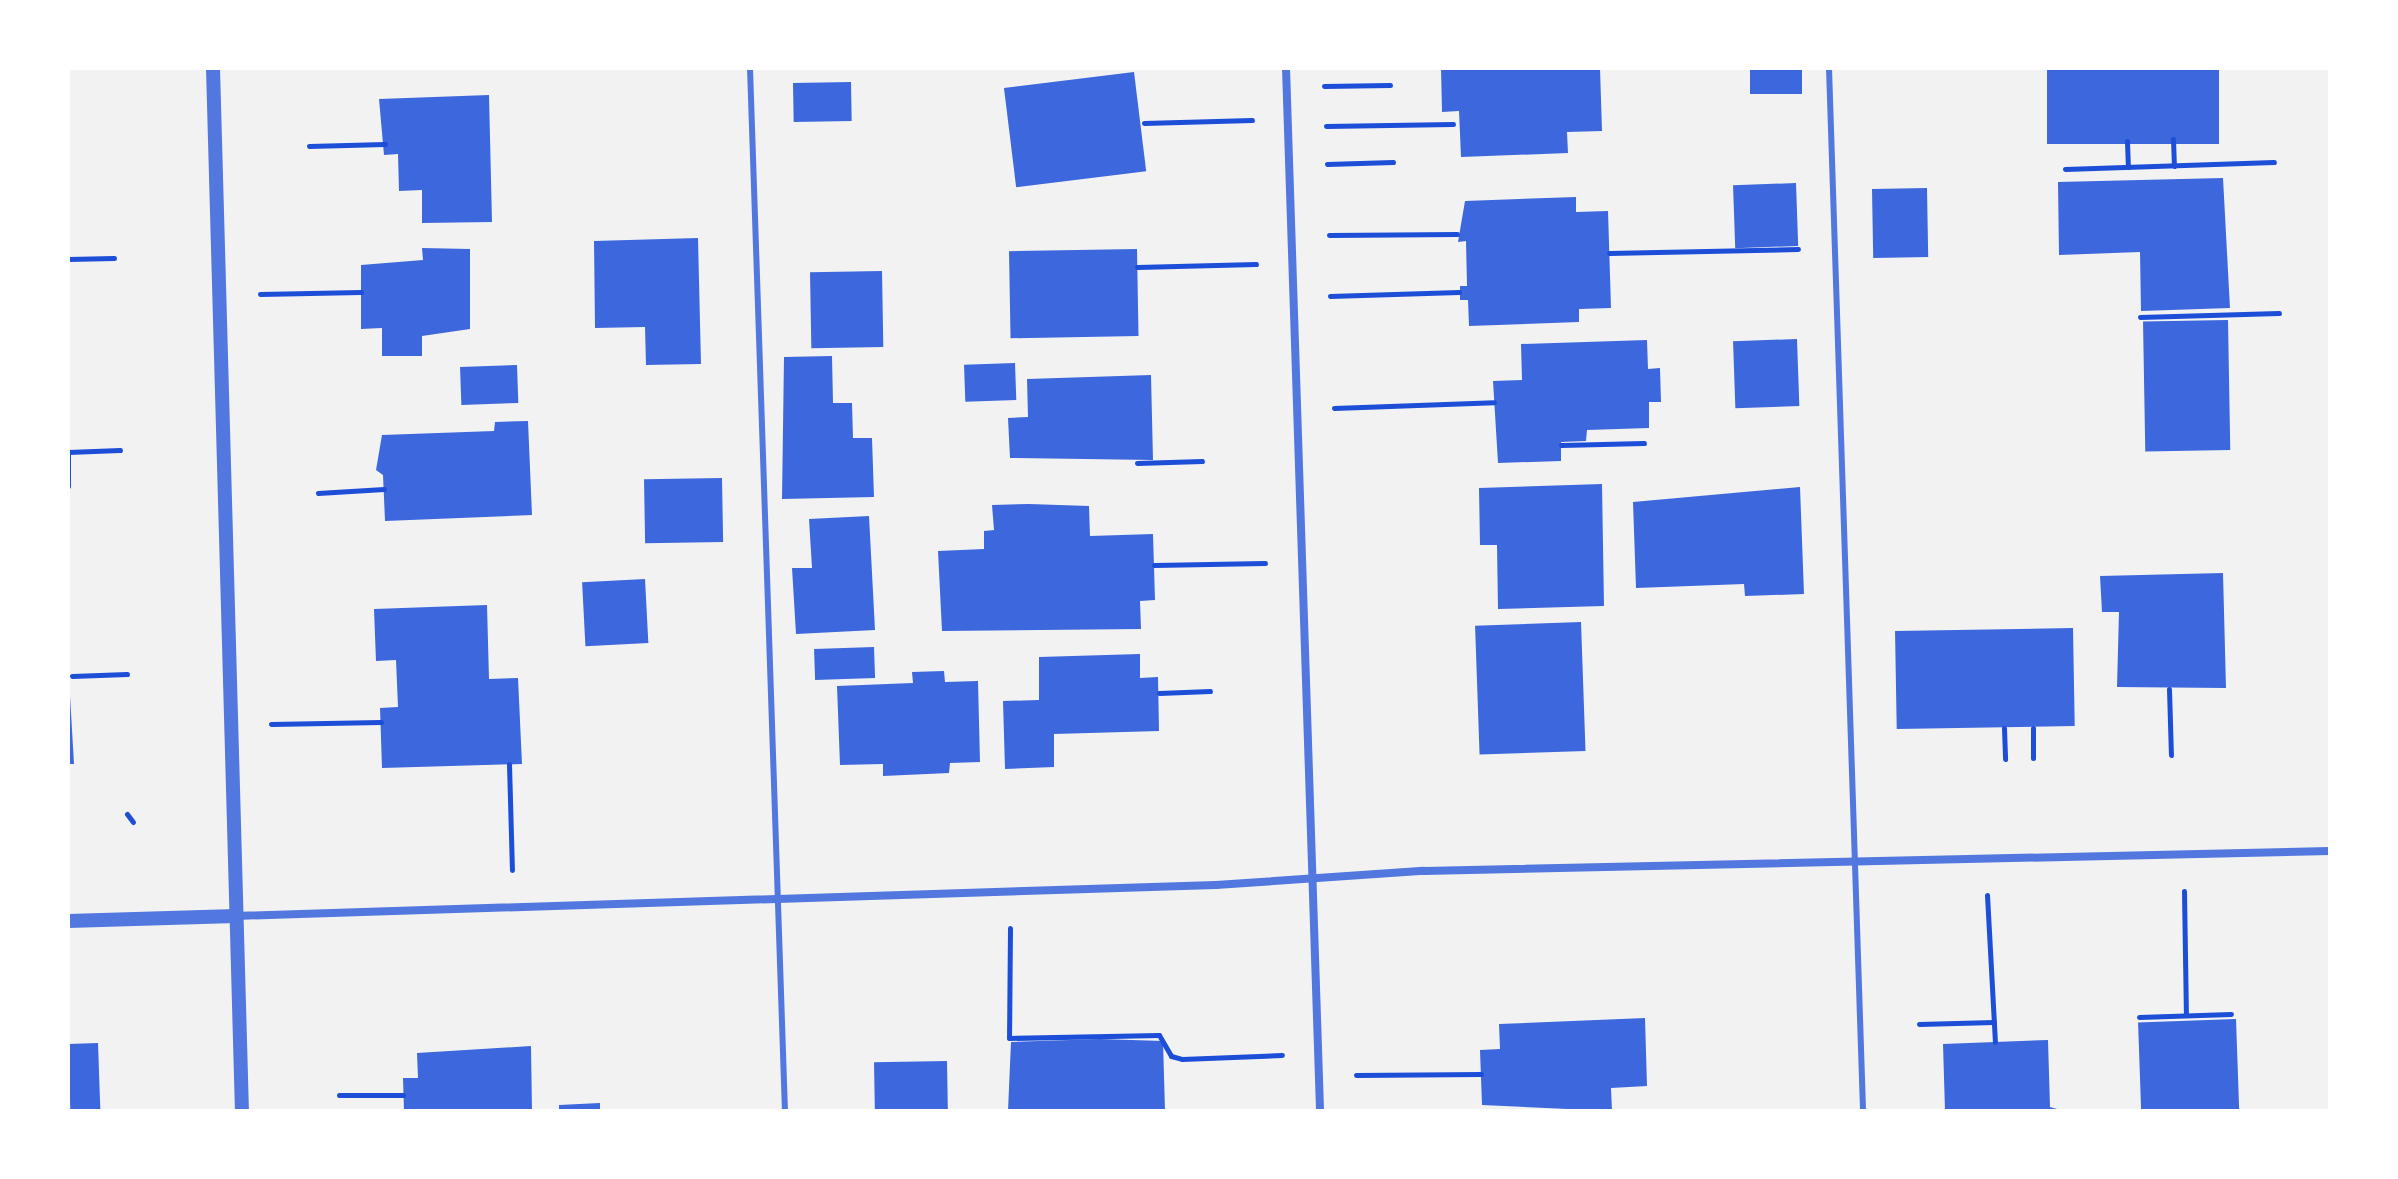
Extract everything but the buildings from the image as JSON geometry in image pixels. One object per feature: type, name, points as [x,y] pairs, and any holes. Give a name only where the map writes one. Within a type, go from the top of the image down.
[{"type":"street","points":[[213,68],[242,1111]]},
{"type":"street","points":[[1286,68],[1320,1111]]},
{"type":"street","points":[[68,921],[1855,861],[2330,851]]},
{"type":"lane","points":[[750,68],[785,1111]]},
{"type":"lane","points":[[1829,68],[1863,1111]]},
{"type":"path","points":[[1287,87],[1390,85]]},
{"type":"path","points":[[1144,123],[1453,124]]},
{"type":"path","points":[[2173,139],[2174,166]]},
{"type":"path","points":[[2127,141],[2128,167]]},
{"type":"path","points":[[309,146],[385,144]]},
{"type":"path","points":[[1290,165],[1393,162]]},
{"type":"path","points":[[2065,169],[2274,162]]},
{"type":"path","points":[[1292,236],[1457,234]]},
{"type":"path","points":[[1609,253],[1807,248]]},
{"type":"path","points":[[68,259],[114,258]]},
{"type":"path","points":[[1137,267],[1293,264]]},
{"type":"path","points":[[219,294],[361,292]]},
{"type":"path","points":[[1293,297],[1459,292]]},
{"type":"path","points":[[2140,317],[2279,313]]},
{"type":"path","points":[[1297,408],[1494,402]]},
{"type":"path","points":[[1561,445],[1644,443]]},
{"type":"path","points":[[68,486],[68,452],[120,450]]},
{"type":"path","points":[[1137,463],[1202,461]]},
{"type":"path","points":[[318,493],[384,489]]},
{"type":"path","points":[[1154,565],[1302,563]]},
{"type":"path","points":[[72,676],[127,674]]},
{"type":"path","points":[[2169,689],[2171,755]]},
{"type":"path","points":[[1159,693],[1210,691]]},
{"type":"path","points":[[230,725],[381,722]]},
{"type":"path","points":[[2004,728],[2005,759]]},
{"type":"path","points":[[2033,728],[2033,758]]},
{"type":"path","points":[[509,764],[514,907]]},
{"type":"path","points":[[127,814],[133,822]]},
{"type":"path","points":[[2183,854],[2186,1013]]},
{"type":"path","points":[[1986,858],[1995,1042]]},
{"type":"path","points":[[1010,891],[1009,1038],[1159,1035],[1171,1056],[1182,1059],[1318,1054]]},
{"type":"path","points":[[2139,1017],[2186,1013],[2231,1014]]},
{"type":"path","points":[[1919,1024],[1994,1022]]},
{"type":"path","points":[[1319,1076],[1481,1074]]},
{"type":"path","points":[[339,1095],[403,1095]]}]
